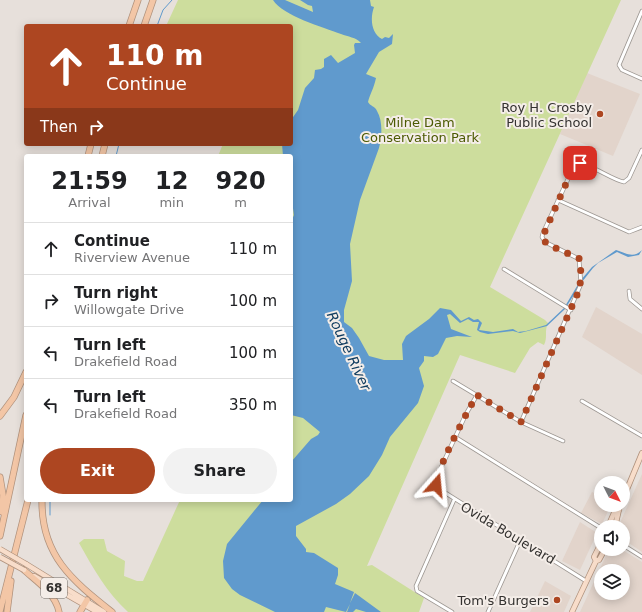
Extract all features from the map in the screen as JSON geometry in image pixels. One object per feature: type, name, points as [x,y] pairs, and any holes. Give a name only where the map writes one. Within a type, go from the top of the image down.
[{"type":"highway","points":[[130,24],[138,0]]},
{"type":"highway","points":[[145,24],[153,0]]},
{"type":"highway","points":[[0,416],[14,396],[24,376]]},
{"type":"highway","points":[[0,536],[24,424]]},
{"type":"highway","points":[[0,477],[3,495],[2,528]]},
{"type":"highway","points":[[0,611],[28,502]]},
{"type":"highway","points":[[42,502],[44,523],[55,554],[67,574],[112,612]]},
{"type":"highway","points":[[7,612],[17,547]]},
{"type":"highway","points":[[25,567],[54,600],[59,612]]},
{"type":"highway","points":[[80,612],[86,603]]},
{"type":"main road","points":[[630,482],[642,453]]},
{"type":"main road","name":"68","points":[[0,549],[25,567],[104,612]]},
{"type":"main road","name":"68","points":[[0,556],[25,567]]},
{"type":"main road","points":[[594,556],[596,561]]},
{"type":"main road","points":[[572,612],[596,561],[600,560],[602,556]]},
{"type":"main road","name":"68","points":[[86,603],[97,612]]},
{"type":"street","points":[[642,11],[619,65],[622,70],[642,79]]},
{"type":"street","points":[[638,20],[642,23]]},
{"type":"street","points":[[521,422],[580,288],[581,260],[574,255],[547,244],[542,238],[558,200],[576,163],[585,165],[624,182],[629,178],[642,150]]},
{"type":"street","points":[[558,200],[629,232],[642,227]]},
{"type":"street","points":[[504,268],[570,310]]},
{"type":"street","points":[[629,291],[630,299],[642,309]]},
{"type":"street","points":[[453,381],[521,422],[563,441]]},
{"type":"street","name":"Ovida Boulevard","points":[[477,395],[455,437],[435,483],[438,490],[586,581]]},
{"type":"street","points":[[582,401],[642,436]]},
{"type":"street","points":[[455,437],[594,524]]},
{"type":"street","points":[[452,612],[416,589],[416,582],[454,500]]},
{"type":"street","points":[[488,612],[520,541]]},
{"type":"street","points":[[630,549],[642,557]]},
{"type":"shaded area","name":"Roy H. Crosby Public School","points":[[587,73],[640,94],[613,156],[560,134]]},
{"type":"shaded area","points":[[596,307],[642,334],[642,375],[582,337]]},
{"type":"shaded area","points":[[642,474],[642,552],[630,544],[630,520],[621,520],[625,512],[630,512],[630,500]]},
{"type":"shaded area","points":[[592,492],[594,493],[594,512],[608,512],[604,520],[594,520],[581,513]]},
{"type":"shaded area","points":[[580,522],[594,531],[594,540],[580,570],[562,561]]},
{"type":"shaded area","points":[[630,555],[642,562],[642,612],[580,612],[594,582],[594,600],[630,600],[630,564],[602,564],[606,556],[630,556]]},
{"type":"shaded area","points":[[545,581],[571,596],[564,612],[530,612]]},
{"type":"green space","name":"Milne Dam Conservation Park","points":[[178,0],[621,0],[490,287],[548,323],[544,345],[538,342],[530,348],[515,373],[460,355],[367,566],[372,565],[424,598],[419,612],[128,612],[113,597],[95,571],[79,543],[84,539],[104,539],[107,551],[125,561],[124,576],[137,581],[143,581],[179,502],[293,502],[293,154],[219,154],[222,146],[293,146],[293,24],[167,24]]},
{"type":"water","name":"Rouge River","points":[[273,0],[285,0],[313,12],[312,6],[300,0],[370,0],[371,6],[374,7],[372,25],[378,36],[382,39],[385,37],[389,38],[393,34],[392,44],[379,52],[366,74],[376,78],[368,102],[376,109],[379,115],[381,124],[381,139],[360,200],[350,244],[352,281],[344,310],[344,322],[352,328],[369,356],[384,360],[403,360],[402,344],[406,336],[429,319],[440,308],[451,310],[461,321],[469,317],[474,320],[478,319],[482,323],[479,330],[493,332],[513,329],[518,332],[546,325],[564,308],[580,281],[592,267],[616,250],[632,255],[639,253],[642,250],[639,255],[628,257],[617,252],[598,263],[582,282],[565,309],[547,326],[520,333],[513,331],[488,334],[477,330],[479,322],[473,322],[468,319],[460,323],[450,314],[447,315],[451,329],[472,337],[457,336],[446,338],[438,354],[433,357],[424,356],[424,361],[419,368],[424,386],[418,403],[390,437],[382,455],[369,476],[350,494],[336,504],[296,526],[296,536],[306,549],[306,552],[314,553],[338,568],[338,575],[335,584],[354,592],[350,603],[355,593],[381,612],[366,612],[356,609],[353,612],[347,612],[350,604],[346,612],[326,607],[324,612],[275,612],[240,595],[232,589],[224,578],[223,561],[227,544],[261,502],[293,502],[293,460],[311,439],[320,432],[303,418],[293,416],[293,154],[283,154],[282,146],[293,146],[293,117],[298,110],[305,88],[314,78],[315,70],[324,67],[324,59],[331,55],[338,63],[355,53],[355,43],[361,43],[354,38],[294,16],[278,6]]},
{"type":"waterway","points":[[158,24],[163,10],[172,0]]},
{"type":"waterway","points":[[116,154],[118,146]]},
{"type":"waterway","points":[[50,502],[50,515]]},
{"type":"place","name":"Roy H. Crosby Public School","points":[[600,114]]},
{"type":"place","name":"Tom's Burgers","points":[[557,600]]},
{"type":"route","points":[[436,485],[435,483],[438,474],[466,414],[477,395],[521,422],[581,284],[581,260],[574,255],[547,244],[542,238],[575,164],[580,163]]}]
